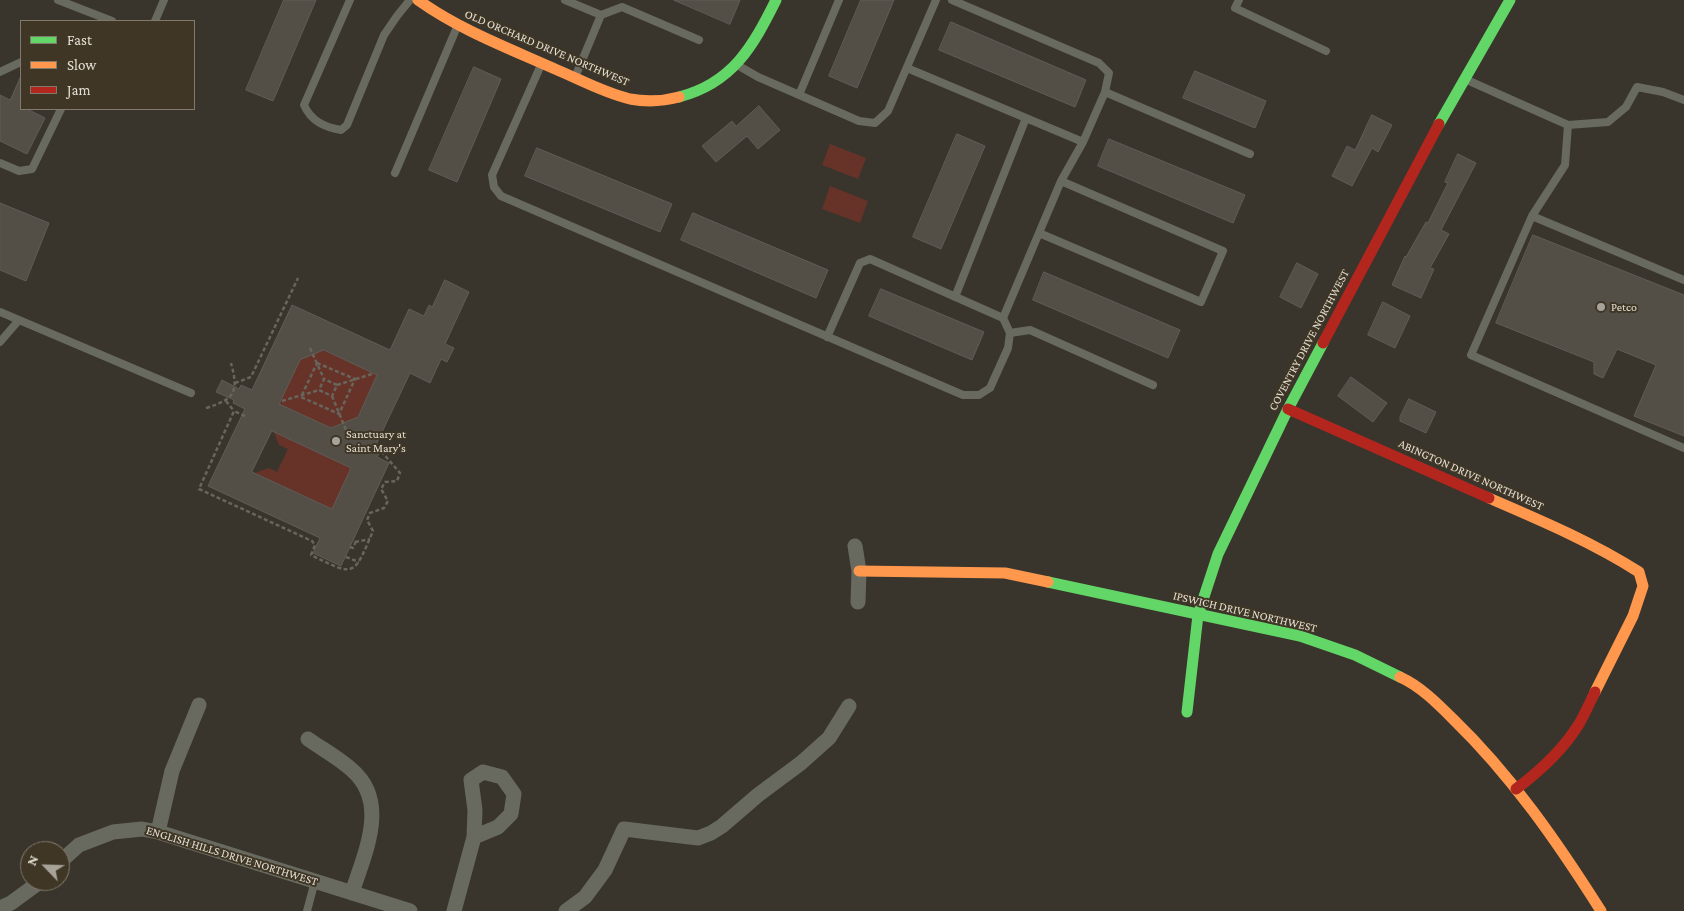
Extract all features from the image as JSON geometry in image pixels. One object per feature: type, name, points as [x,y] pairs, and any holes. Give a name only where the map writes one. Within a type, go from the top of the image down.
[{"type":"street","name":"OLD ORCHARD DRIVE NORTHWEST","points":[[418,0],[440,16],[484,38],[575,77],[629,98],[642,100],[685,96],[722,78],[737,65],[749,49],[776,0]]},
{"type":"street","name":"COVENTRY DRIVE NORTHWEST","points":[[1187,712],[1198,615],[1218,554],[1288,409],[1429,142],[1510,0]]},
{"type":"street","name":"ABINGTON DRIVE NORTHWEST","points":[[1288,409],[1546,523],[1616,557],[1639,572],[1643,586],[1633,616],[1578,724],[1561,748],[1540,772],[1516,789]]},
{"type":"street","points":[[855,546],[858,571],[858,602]]},
{"type":"street","name":"IPSWICH DRIVE NORTHWEST","points":[[858,571],[1005,573],[1300,636],[1354,655],[1404,679],[1435,700],[1472,737],[1516,789],[1572,865],[1601,911]]},
{"type":"street","points":[[158,832],[172,771],[199,705]]},
{"type":"street","points":[[568,910],[585,897],[606,870],[624,829],[698,838],[711,833],[722,826],[765,789],[802,763],[829,738],[849,706]]},
{"type":"street","points":[[308,739],[352,770],[366,786],[373,814],[372,826],[352,893]]},
{"type":"street","name":"ENGLISH HILLS DRIVE NORTHWEST","points":[[70,853],[79,845],[113,832],[142,829],[158,832],[315,881],[390,908],[410,911]]},
{"type":"street","points":[[454,911],[474,837]]},
{"type":"street","points":[[0,908],[29,891]]},
{"type":"lane","points":[[58,0],[109,20]]},
{"type":"lane","points":[[155,20],[164,0]]},
{"type":"lane","points":[[350,0],[304,105],[308,114],[318,123],[329,128],[341,130],[347,125],[384,35],[396,16],[410,0]]},
{"type":"lane","points":[[565,0],[601,15],[622,7],[699,40]]},
{"type":"lane","points":[[799,95],[839,0]]},
{"type":"lane","points":[[737,65],[758,78],[859,121],[875,124],[888,111],[936,0]]},
{"type":"lane","points":[[952,0],[1098,62],[1108,74],[1105,92],[1083,142],[1060,181],[1003,318]]},
{"type":"lane","points":[[1240,0],[1235,8],[1326,51]]},
{"type":"lane","points":[[575,77],[601,15]]},
{"type":"lane","points":[[395,173],[458,25]]},
{"type":"lane","points":[[0,72],[20,62]]},
{"type":"lane","points":[[541,63],[492,175],[494,187],[501,196],[827,337],[963,395],[979,394],[990,388],[1008,348],[1010,333],[1003,318],[870,260],[860,263],[827,337]]},
{"type":"lane","points":[[907,68],[1083,142]]},
{"type":"lane","points":[[1465,79],[1568,125],[1608,122],[1626,106],[1637,87],[1664,92],[1684,100]]},
{"type":"lane","points":[[1105,92],[1250,154]]},
{"type":"lane","points":[[0,163],[19,171],[32,169],[61,110]]},
{"type":"lane","points":[[955,297],[1026,118]]},
{"type":"lane","points":[[1568,125],[1565,165],[1532,216],[1471,355],[1684,448]]},
{"type":"lane","points":[[1039,233],[1201,302],[1223,251],[1060,181]]},
{"type":"lane","points":[[1532,216],[1684,280]]},
{"type":"lane","points":[[0,312],[190,393]]},
{"type":"lane","points":[[0,342],[19,320]]},
{"type":"lane","points":[[1010,333],[1030,330],[1153,385]]},
{"type":"lane","points":[[307,911],[315,881]]},
{"type":"path","points":[[235,383],[251,377],[298,278]]},
{"type":"path","points":[[310,348],[324,379],[337,385],[372,374]]},
{"type":"path","points":[[317,362],[355,379]]},
{"type":"path","points":[[301,396],[317,362]]},
{"type":"path","points":[[206,408],[226,401],[233,392],[235,383],[231,363]]},
{"type":"path","points":[[319,390],[324,379]]},
{"type":"path","points":[[339,414],[355,379]]},
{"type":"path","points":[[332,396],[337,385]]},
{"type":"path","points":[[282,401],[319,390],[332,396],[346,430]]},
{"type":"path","points":[[301,396],[339,414]]},
{"type":"path","points":[[226,401],[234,411],[245,416]]},
{"type":"path","points":[[234,411],[199,489],[312,541],[315,545],[311,555],[339,569],[352,569],[359,562],[373,532],[367,520],[370,513],[384,508],[388,501],[381,489],[385,482],[397,481],[400,473],[381,451],[376,448]]},
{"type":"path","points":[[350,547],[353,548],[354,541],[370,538]]},
{"type":"path","points":[[346,556],[359,562]]},
{"type":"shaded area","points":[[830,144],[866,158],[858,179],[822,165]]},
{"type":"shaded area","points":[[830,186],[868,201],[860,223],[822,209]]},
{"type":"shaded area","points":[[313,345],[377,375],[351,431],[342,433],[279,404],[305,348]]},
{"type":"shaded area","points":[[274,432],[351,468],[332,509],[255,473],[269,468],[277,472],[288,449],[279,445]]},
{"type":"building","points":[[284,0],[316,0],[273,101],[246,90]]},
{"type":"building","points":[[674,0],[740,0],[730,24]]},
{"type":"building","points":[[861,0],[894,0],[857,88],[829,76]]},
{"type":"building","points":[[951,22],[1086,80],[1075,107],[939,50]]},
{"type":"building","points":[[474,67],[501,79],[457,182],[429,170]]},
{"type":"building","points":[[1195,71],[1266,101],[1255,128],[1183,98]]},
{"type":"building","points":[[20,78],[20,110],[29,110],[45,118],[27,154],[0,141],[0,95],[10,100]]},
{"type":"building","points":[[759,106],[780,130],[758,149],[747,136],[716,162],[702,146],[732,121],[736,126]]},
{"type":"building","points":[[1372,115],[1392,125],[1378,152],[1372,148],[1352,186],[1332,176],[1347,146],[1355,150]]},
{"type":"building","points":[[957,134],[985,146],[941,249],[913,237]]},
{"type":"building","points":[[1109,139],[1245,195],[1233,223],[1098,166]]},
{"type":"building","points":[[537,148],[672,204],[660,232],[525,176]]},
{"type":"building","points":[[1458,154],[1476,163],[1441,230],[1449,234],[1430,268],[1434,269],[1421,298],[1392,285],[1405,256],[1426,222],[1428,223],[1448,183],[1445,182]]},
{"type":"building","points":[[0,203],[49,223],[26,281],[0,270]]},
{"type":"building","points":[[693,213],[828,270],[816,298],[681,240]]},
{"type":"building","points":[[1533,235],[1684,295],[1684,436],[1634,416],[1656,365],[1617,349],[1603,378],[1594,374],[1594,362],[1496,323]]},
{"type":"building","points":[[1297,263],[1318,274],[1301,308],[1280,297]]},
{"type":"building","points":[[1044,272],[1180,330],[1168,358],[1033,300]]},
{"type":"building","name":"Sanctuary at Saint Mary's","points":[[445,280],[469,292],[445,344],[454,348],[447,362],[441,359],[430,383],[410,373],[374,449],[380,452],[377,457],[389,463],[341,566],[313,553],[320,538],[208,486],[245,409],[233,403],[234,400],[216,392],[222,380],[239,389],[241,385],[252,390],[292,305],[390,350],[409,309],[424,316],[429,305],[432,307]],"holes":[[[324,350],[377,375],[358,417],[331,428],[279,404],[300,360]],[[272,431],[351,468],[332,509],[252,472]]]},
{"type":"building","points":[[881,289],[984,332],[972,360],[869,316]]},
{"type":"building","points":[[1383,302],[1410,316],[1395,348],[1368,335]]},
{"type":"building","points":[[1351,377],[1387,403],[1373,422],[1338,396]]},
{"type":"building","points":[[1409,399],[1436,412],[1426,433],[1400,421],[1400,417]]},
{"type":"traffic: fast","points":[[679,97],[698,91],[727,72],[739,60],[759,33],[776,0]]},
{"type":"traffic: fast","points":[[1439,124],[1510,0]]},
{"type":"traffic: fast","points":[[1187,712],[1198,615],[1218,554],[1288,409],[1323,343]]},
{"type":"traffic: fast","points":[[1048,582],[1300,636],[1355,655],[1400,677]]},
{"type":"traffic: slow","points":[[418,0],[434,11],[485,38],[592,86],[630,99],[642,101],[679,97]]},
{"type":"traffic: slow","points":[[1489,498],[1584,541],[1639,572],[1643,586],[1633,616],[1595,692]]},
{"type":"traffic: slow","points":[[859,571],[1005,573],[1048,582]]},
{"type":"traffic: slow","points":[[1400,677],[1414,685],[1434,701],[1495,763],[1551,835],[1601,911]]},
{"type":"traffic: jam","points":[[1323,343],[1439,124]]},
{"type":"traffic: jam","points":[[1288,409],[1489,498]]},
{"type":"traffic: jam","points":[[1516,789],[1534,775],[1566,743],[1579,724],[1595,692]]},
{"type":"place","name":"Petco","points":[[1601,307]]},
{"type":"place","name":"Sanctuary at Saint Mary's","points":[[336,441]]}]
